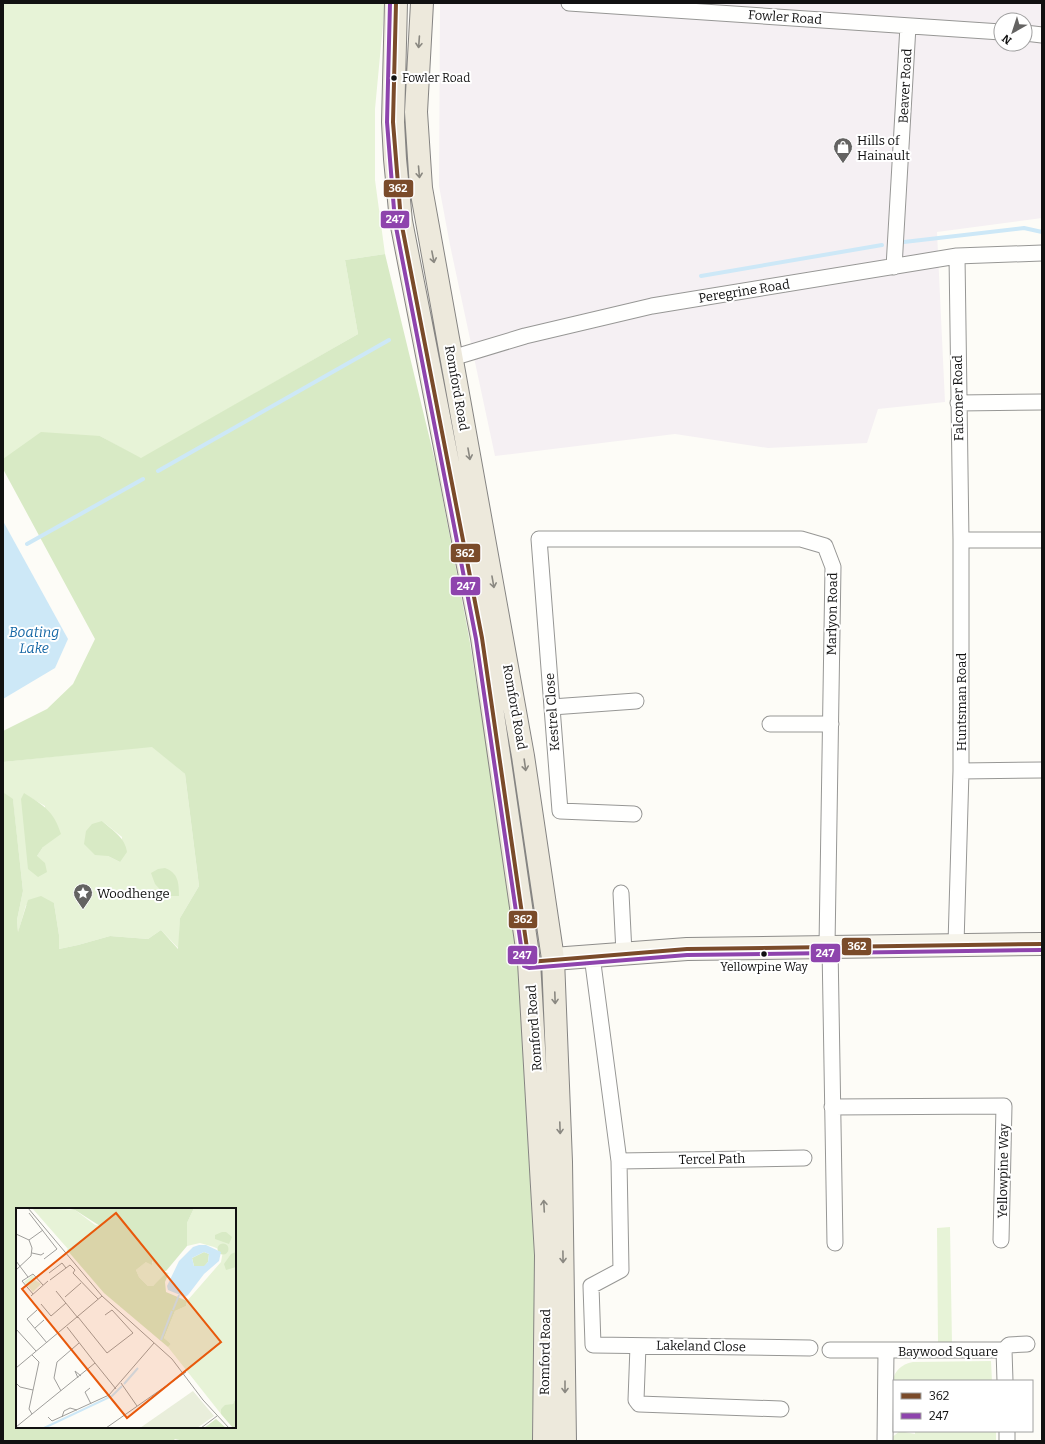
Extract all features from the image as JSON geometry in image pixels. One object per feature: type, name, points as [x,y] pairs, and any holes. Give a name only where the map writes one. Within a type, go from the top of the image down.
[{"type":"main road","name":"Romford Road","points":[[396,3],[393,122],[401,221],[482,638],[529,962],[546,1255],[544,1441]]},
{"type":"main road","name":"Romford Road","points":[[422,3],[416,112],[418,153],[426,219],[524,756],[554,959],[561,1162],[565,1441]]},
{"type":"main road","points":[[529,962],[554,959]]},
{"type":"street","name":"Fowler Road","points":[[569,3],[993,31]]},
{"type":"street","name":"Beaver Road","points":[[894,267],[908,26]]},
{"type":"street","name":"Peregrine Road","points":[[452,358],[525,336],[652,306],[957,256],[1042,253]]},
{"type":"street","name":"Falconer Road","points":[[957,256],[961,540]]},
{"type":"street","points":[[958,403],[1042,402]]},
{"type":"street","name":"Kestrel Close","points":[[539,539],[560,811],[634,814]]},
{"type":"street","name":"Marlyon Road","points":[[539,539],[801,539],[825,546],[833,567],[829,946]]},
{"type":"street","points":[[961,540],[1042,540]]},
{"type":"street","name":"Huntsman Road","points":[[956,944],[961,771],[961,540]]},
{"type":"street","points":[[552,707],[636,701]]},
{"type":"street","points":[[770,724],[831,724]]},
{"type":"street","points":[[961,771],[1042,770]]},
{"type":"street","points":[[621,893],[624,954]]},
{"type":"street","points":[[554,959],[687,949],[956,944],[1042,944]]},
{"type":"street","points":[[829,946],[835,1243]]},
{"type":"street","points":[[592,956],[619,1161]]},
{"type":"street","name":"Yellowpine Way","points":[[832,1107],[1004,1106],[1001,1240]]},
{"type":"street","name":"Tercel Path","points":[[619,1161],[804,1158]]},
{"type":"street","name":"Lakeland Close","points":[[619,1161],[621,1270],[591,1286],[593,1345],[810,1348]]},
{"type":"street","points":[[1004,1350],[1010,1345],[1027,1344]]},
{"type":"street","points":[[638,1346],[636,1400],[638,1404],[781,1409]]},
{"type":"street","name":"Baywood Square","points":[[830,1350],[1004,1350],[1005,1380]]},
{"type":"street","name":"Baywood Square","points":[[885,1441],[886,1351]]},
{"type":"shaded area","points":[[440,3],[1042,3],[1042,218],[937,232],[945,402],[878,409],[867,443],[768,448],[675,434],[495,456],[450,245],[439,186]]},
{"type":"green space","points":[[3,3],[385,3],[375,109],[375,180],[385,254],[345,260],[358,334],[141,459],[100,436],[3,459]]},
{"type":"green space","points":[[385,254],[437,469],[469,637],[494,793],[518,965],[537,1243],[532,1441],[185,1441],[174,1439],[176,1441],[3,1441],[3,792],[13,799],[23,891],[17,920],[18,932],[28,900],[41,896],[54,903],[59,935],[59,949],[110,936],[148,939],[161,930],[178,949],[180,918],[199,886],[185,774],[152,747],[3,762],[3,731],[47,709],[73,684],[95,639],[3,469],[3,459],[41,432],[100,436],[141,458],[358,334],[345,260]]},
{"type":"green space","points":[[152,746],[185,774],[199,886],[180,918],[179,949],[161,930],[148,939],[110,936],[59,949],[59,935],[54,903],[26,905],[18,933],[17,920],[23,891],[13,800],[3,792],[3,762]],"holes":[[[24,794],[45,806],[43,847],[37,856]],[[102,821],[122,837],[120,862],[108,856]]]},
{"type":"green space","points":[[24,793],[47,809],[55,820],[61,834],[43,847],[37,856],[45,863],[47,872],[38,877],[28,869],[21,799]]},
{"type":"green space","points":[[102,821],[124,842],[127,852],[120,862],[108,856],[95,855],[84,844],[86,831],[92,824]]},
{"type":"green space","points":[[165,868],[173,873],[177,879],[179,896],[166,896],[155,884],[151,873],[158,869]]},
{"type":"green space","points":[[950,1227],[952,1343],[938,1342],[937,1228]]},
{"type":"green space","points":[[991,1361],[992,1380],[893,1380],[899,1368],[913,1362]]},
{"type":"green space","points":[[893,1380],[893,1410],[890,1409]]},
{"type":"green space","points":[[899,1432],[915,1434],[915,1432],[996,1432],[996,1441],[891,1441],[891,1438]]},
{"type":"water","name":"Boating Lake","points":[[3,521],[68,639],[55,668],[3,699]]},
{"type":"waterway","points":[[904,242],[1024,228],[1042,232]]},
{"type":"waterway","points":[[701,276],[882,245]]},
{"type":"waterway","points":[[158,471],[389,340]]},
{"type":"waterway","points":[[27,544],[143,479]]},
{"type":"transit line","name":"247","points":[[390,3],[387,122],[395,222],[476,639],[524,966],[529,968],[687,955],[1042,950]]},
{"type":"transit line","name":"362","points":[[396,3],[393,122],[401,221],[482,638],[529,962],[687,949],[1042,944]]},
{"type":"place","name":"Fowler Road","points":[[394,78]]},
{"type":"place","name":"Hills of Hainault","points":[[843,164]]},
{"type":"place","name":"Woodhenge","points":[[83,910]]},
{"type":"place","name":"Yellowpine Way","points":[[764,954]]}]
